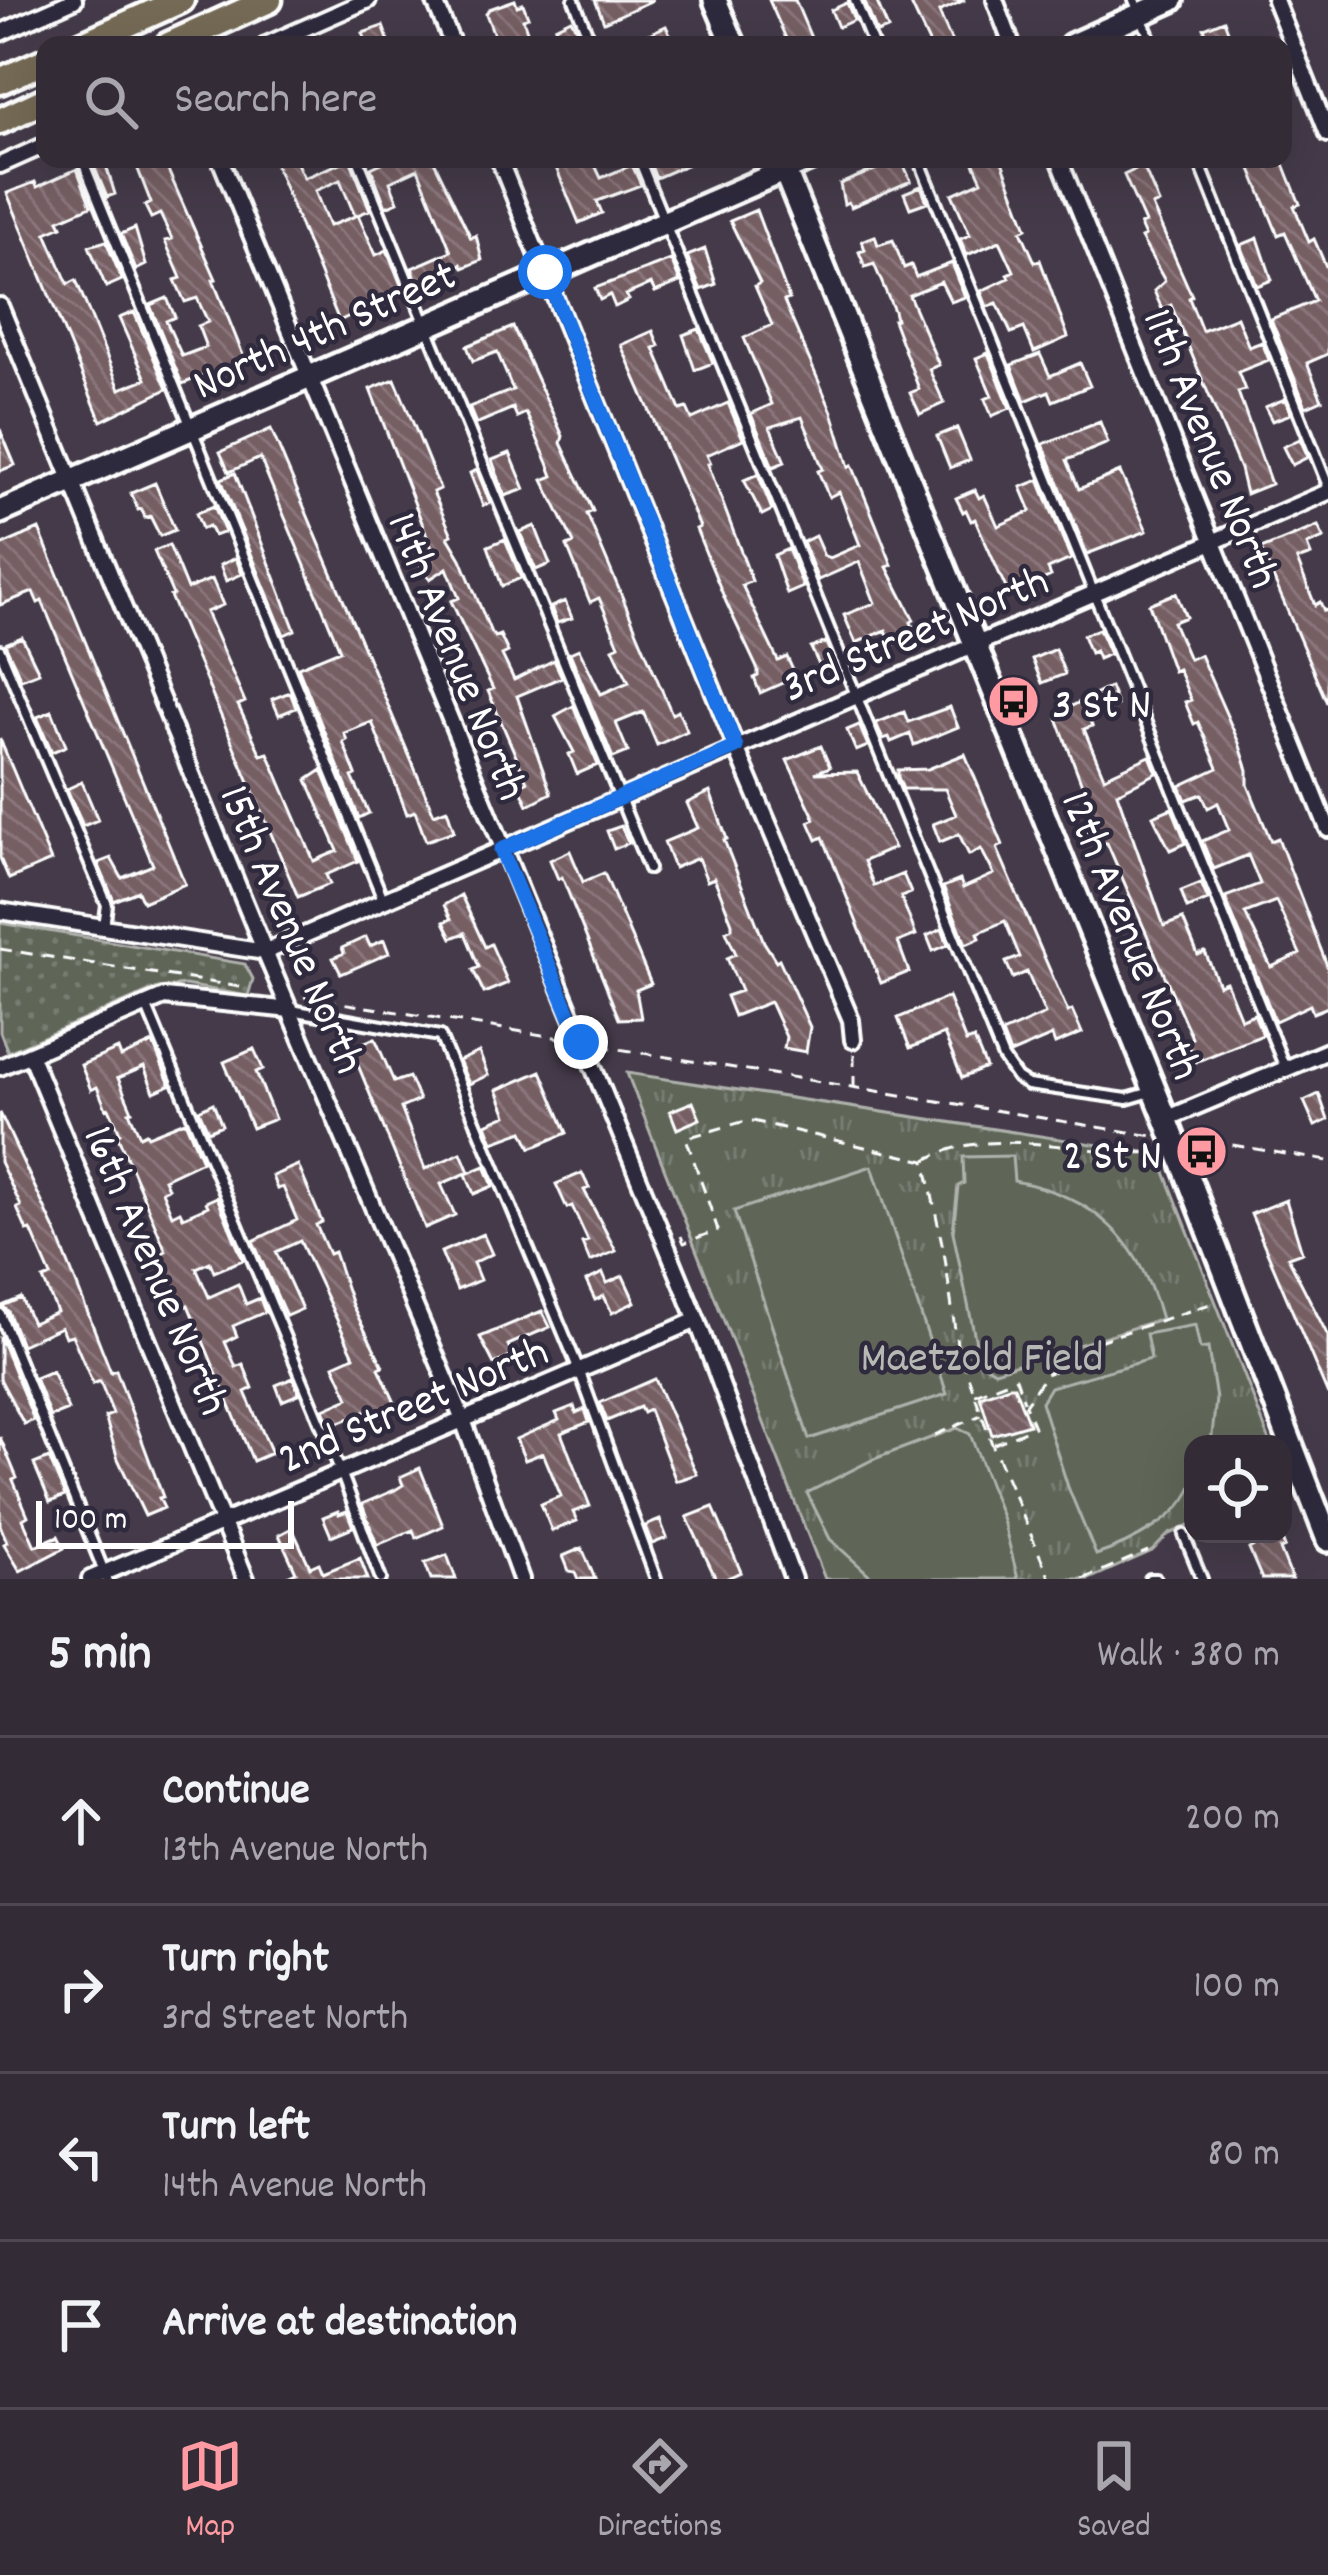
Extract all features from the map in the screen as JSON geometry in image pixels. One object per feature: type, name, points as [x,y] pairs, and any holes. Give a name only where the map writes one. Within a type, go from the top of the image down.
[{"type":"highway","points":[[101,36],[181,0]]},
{"type":"highway","points":[[189,36],[269,0]]},
{"type":"highway","points":[[0,81],[36,65]]},
{"type":"highway","points":[[0,121],[36,104]]},
{"type":"street","points":[[0,33],[74,0]]},
{"type":"street","points":[[286,36],[368,0]]},
{"type":"street","points":[[434,0],[449,36]]},
{"type":"street","points":[[716,0],[730,36]]},
{"type":"street","points":[[994,0],[1008,36]]},
{"type":"street","points":[[1087,36],[1137,7],[1172,0]]},
{"type":"street","points":[[1275,0],[1289,36]]},
{"type":"street","points":[[1292,43],[1328,134]]},
{"type":"street","points":[[0,165],[36,149]]},
{"type":"street","name":"14th Avenue North","points":[[224,168],[697,1320],[793,1579]]},
{"type":"street","points":[[503,168],[851,1020],[854,1040]]},
{"type":"street","name":"North 4th Street","points":[[0,512],[776,168]]},
{"type":"street","name":"12th Avenue North","points":[[783,168],[1155,1090],[1162,1128],[1328,1540]]},
{"type":"street","name":"11th Avenue North","points":[[1062,168],[1328,829]]},
{"type":"street","name":"15th Avenue North","points":[[0,306],[463,1420],[521,1579]]},
{"type":"street","name":"3rd Street North","points":[[265,952],[1328,489]]},
{"type":"street","points":[[0,911],[265,952]]},
{"type":"street","points":[[0,1067],[164,998],[291,1010]]},
{"type":"street","points":[[1162,1128],[1328,1051]]},
{"type":"street","name":"16th Avenue North","points":[[30,1054],[246,1579]]},
{"type":"street","name":"2nd Street North","points":[[101,1577],[697,1320]]},
{"type":"lane","points":[[574,0],[588,36]]},
{"type":"lane","points":[[855,0],[869,36]]},
{"type":"lane","points":[[1137,7],[1149,36]]},
{"type":"lane","points":[[304,28],[307,36]]},
{"type":"lane","points":[[86,168],[382,899]]},
{"type":"lane","points":[[362,168],[649,869]]},
{"type":"lane","points":[[643,168],[1010,1069],[1028,1085],[1127,1099],[1155,1090]]},
{"type":"lane","points":[[923,168],[1286,1069]]},
{"type":"lane","points":[[1202,168],[1328,489]]},
{"type":"lane","points":[[0,650],[107,905],[104,927]]},
{"type":"lane","points":[[146,1004],[341,1472],[380,1579]]},
{"type":"lane","points":[[291,1010],[440,1036],[579,1370],[656,1579]]},
{"type":"lane","points":[[0,1314],[101,1577]]},
{"type":"lane","points":[[1187,1543],[1202,1579]]},
{"type":"path","points":[[854,1040],[854,1086]]},
{"type":"path","points":[[601,1046],[1162,1128]]},
{"type":"path","points":[[689,1241],[718,1230],[686,1138],[749,1120],[925,1161],[945,1149],[993,1144],[1158,1154]]},
{"type":"path","points":[[1188,1133],[1328,1161]]},
{"type":"path","points":[[925,1161],[952,1317],[973,1395],[1050,1579]]},
{"type":"path","points":[[1025,1405],[1046,1373],[1065,1367],[1084,1346],[1215,1303]]},
{"type":"path","points":[[973,1395],[1016,1378],[1034,1427],[992,1444]]},
{"type":"path","points":[[935,1435],[981,1415]]},
{"type":"path","points":[[1083,1579],[1148,1551]]},
{"type":"green space","points":[[0,923],[245,964],[253,979],[248,996],[185,985],[158,988],[8,1052],[0,1032]]},
{"type":"green space","name":"Maetzold Field","points":[[627,1073],[1158,1154],[1267,1435],[1184,1435],[1184,1528],[1169,1534],[1152,1551],[1089,1579],[825,1579]]},
{"type":"green space","points":[[1012,1156],[1014,1181],[1068,1198],[1110,1226],[1141,1266],[1161,1319],[995,1371],[980,1362],[953,1232],[958,1186],[964,1183],[963,1157]]},
{"type":"green space","points":[[872,1166],[947,1394],[809,1439],[734,1211]]},
{"type":"green space","points":[[1195,1325],[1200,1349],[1208,1348],[1216,1399],[1212,1435],[1184,1435],[1184,1500],[1179,1507],[1138,1537],[1096,1555],[1041,1402],[1050,1387],[1151,1359],[1146,1334]]},
{"type":"green space","points":[[957,1428],[970,1434],[1003,1520],[1018,1579],[874,1579],[830,1539],[807,1493],[874,1459]]},
{"type":"building","points":[[515,0],[517,6],[523,4],[529,36],[495,36],[486,14]]},
{"type":"building","points":[[595,0],[653,0],[604,22]]},
{"type":"building","points":[[769,0],[795,0],[810,36],[785,36]]},
{"type":"building","points":[[864,0],[876,0],[888,29],[877,33]]},
{"type":"building","points":[[909,0],[965,0],[939,12],[949,36],[926,36]]},
{"type":"building","points":[[847,3],[854,20],[838,27],[831,10]]},
{"type":"building","points":[[571,19],[580,36],[560,36],[555,27]]},
{"type":"building","points":[[1224,20],[1230,36],[1207,36],[1204,28]]},
{"type":"building","points":[[383,26],[387,36],[364,36]]},
{"type":"building","points":[[666,26],[671,36],[645,36]]},
{"type":"building","points":[[95,168],[107,168],[115,194],[107,197]]},
{"type":"building","points":[[137,168],[167,168],[216,279],[245,360],[182,384],[150,305],[167,298],[175,317],[166,321],[182,356],[206,347],[198,326],[208,322],[197,298],[185,302],[175,280],[181,278],[165,241],[172,239],[160,214],[151,218],[145,206],[151,203]]},
{"type":"building","points":[[277,168],[299,168],[304,178],[328,168],[354,168],[370,210],[355,216],[340,180],[315,191],[329,226],[358,215],[376,255],[387,250],[403,290],[339,321]]},
{"type":"building","points":[[371,168],[437,168],[471,238],[476,235],[482,260],[463,268],[461,264],[419,285],[412,268],[451,251],[418,169],[390,182],[398,202],[386,207]]},
{"type":"building","points":[[556,168],[596,168],[601,178],[633,168],[641,185],[597,201],[602,213],[579,223]]},
{"type":"building","points":[[652,168],[679,168],[656,178]]},
{"type":"building","points":[[879,168],[905,168],[911,181],[851,207],[844,204],[840,184]]},
{"type":"building","points":[[976,168],[1004,168],[1027,228],[1021,231],[1035,262],[1040,260],[1068,337],[1034,352],[1024,328],[1011,333],[997,303],[987,307],[981,291],[1014,271],[1000,241],[967,255],[960,239],[970,235],[952,194],[982,181]]},
{"type":"building","points":[[1144,168],[1159,203],[1152,206],[1192,296],[1202,331],[1237,317],[1249,347],[1262,342],[1269,360],[1238,372],[1245,390],[1238,392],[1271,484],[1246,494],[1240,469],[1171,305],[1162,309],[1154,291],[1165,281],[1141,238],[1145,236],[1140,225],[1145,223],[1124,175]]},
{"type":"building","points":[[1251,168],[1286,168],[1300,204],[1294,206],[1328,271],[1328,354],[1307,363],[1322,400],[1306,407],[1271,319],[1315,301],[1285,232],[1278,235]]},
{"type":"building","points":[[77,169],[91,206],[59,220],[62,226],[46,233],[68,284],[76,280],[120,389],[146,379],[119,318],[134,312],[167,389],[101,421],[7,193],[35,182],[37,187]]},
{"type":"building","points":[[921,186],[927,202],[910,208],[904,193]]},
{"type":"building","points":[[756,210],[789,299],[784,301],[892,565],[887,567],[914,620],[916,635],[892,645],[886,630],[856,643],[844,615],[875,603],[859,562],[818,580],[803,542],[815,536],[824,556],[830,558],[860,545],[839,492],[829,497],[802,417],[770,427],[785,462],[773,467],[751,414],[772,404],[744,338],[772,325],[755,286],[760,283],[730,221]]},
{"type":"building","points":[[135,228],[146,265],[136,270],[121,234]]},
{"type":"building","points":[[875,236],[878,245],[893,240],[904,268],[911,265],[916,277],[952,263],[965,297],[951,302],[941,282],[909,295],[939,365],[929,369],[944,403],[920,414],[910,393],[919,389],[893,320],[894,311],[874,264],[865,267],[859,252],[865,250],[862,241]]},
{"type":"building","points":[[1258,238],[1272,280],[1257,286],[1241,245]]},
{"type":"building","points":[[106,241],[122,280],[106,287],[89,246]]},
{"type":"building","points":[[705,249],[716,284],[701,290],[687,256]]},
{"type":"building","points":[[671,260],[680,282],[655,292],[651,284],[626,295],[629,300],[615,307],[610,295],[600,300],[595,288]]},
{"type":"building","points":[[513,327],[563,436],[561,443],[593,511],[587,514],[672,714],[678,711],[687,731],[657,745],[643,712],[616,723],[628,752],[613,758],[570,653],[579,649],[601,694],[629,682],[613,648],[619,645],[599,598],[590,602],[567,546],[574,543],[543,480],[553,476],[548,463],[526,413],[517,417],[513,408],[476,424],[469,407],[513,390],[497,352],[473,361],[467,346]]},
{"type":"building","points":[[699,329],[713,363],[695,370],[683,335]]},
{"type":"building","points":[[653,331],[659,346],[654,348],[680,410],[687,408],[692,419],[728,403],[743,439],[707,455],[708,464],[752,581],[742,585],[778,661],[787,657],[796,677],[760,693],[754,678],[758,670],[621,345]]},
{"type":"building","points":[[988,353],[1010,408],[992,416],[985,399],[992,396],[976,358]]},
{"type":"building","points":[[1040,354],[1050,376],[1080,363],[1090,386],[1053,401],[1049,391],[1025,401],[1011,365]]},
{"type":"building","points":[[395,379],[440,489],[433,492],[452,535],[448,537],[491,633],[500,635],[508,652],[502,655],[514,680],[554,660],[562,677],[517,696],[551,793],[528,805],[519,785],[527,782],[488,691],[493,689],[451,601],[459,598],[447,568],[430,579],[421,565],[435,556],[370,389]]},
{"type":"building","points":[[1285,399],[1291,414],[1272,421],[1265,407]]},
{"type":"building","points":[[1100,422],[1108,443],[1067,460],[1079,489],[1120,472],[1147,531],[1087,554],[1043,444]]},
{"type":"building","points":[[957,428],[970,460],[950,468],[937,436]]},
{"type":"building","points":[[0,429],[15,465],[0,471]]},
{"type":"building","points":[[271,429],[434,814],[447,809],[454,831],[426,841],[415,811],[407,814],[372,722],[344,733],[356,775],[352,777],[369,813],[359,818],[298,667],[340,650],[260,458],[229,472],[220,452]]},
{"type":"building","points":[[1300,439],[1308,457],[1292,465],[1283,447]]},
{"type":"building","points":[[510,453],[525,489],[505,496],[492,460]]},
{"type":"building","points":[[477,470],[490,503],[483,506],[470,473]]},
{"type":"building","points":[[235,473],[295,630],[284,635],[221,479]]},
{"type":"building","points":[[758,474],[772,510],[762,515],[744,480]]},
{"type":"building","points":[[1039,480],[1071,559],[1048,569],[1051,576],[1009,595],[975,519],[971,521],[956,498],[975,490],[979,498],[984,495],[998,526],[1031,511],[1021,487]]},
{"type":"building","points":[[155,483],[175,530],[160,536],[150,516],[145,518],[138,510],[131,493]]},
{"type":"building","points":[[214,506],[225,532],[214,536],[209,526],[202,529],[196,513]]},
{"type":"building","points":[[535,526],[550,564],[536,570],[520,532]]},
{"type":"building","points":[[1318,526],[1324,538],[1307,545],[1311,555],[1297,560],[1315,605],[1320,602],[1328,610],[1327,703],[1261,549]]},
{"type":"building","points":[[39,529],[185,884],[143,902],[138,891],[114,901],[98,863],[111,858],[122,878],[153,865],[42,601],[38,603],[33,592],[0,605],[0,546]]},
{"type":"building","points":[[505,539],[521,578],[502,586],[488,546]]},
{"type":"building","points":[[169,545],[187,589],[212,579],[223,605],[206,612],[245,702],[238,705],[261,755],[268,753],[314,861],[338,851],[307,780],[322,770],[358,861],[326,875],[330,884],[298,897],[170,596],[154,551]]},
{"type":"building","points":[[788,549],[803,587],[787,594],[774,555]]},
{"type":"building","points":[[236,558],[242,574],[226,581],[220,565]]},
{"type":"building","points":[[1176,593],[1186,617],[1173,622],[1189,659],[1200,655],[1239,743],[1248,785],[1271,841],[1278,838],[1328,968],[1328,1007],[1313,1013],[1310,1005],[1275,1021],[1225,897],[1260,884],[1248,855],[1214,869],[1202,841],[1229,830],[1218,803],[1208,808],[1202,794],[1186,800],[1180,786],[1218,768],[1198,722],[1194,724],[1185,702],[1191,700],[1178,669],[1173,671],[1149,604]],"holes":[[[1276,901],[1300,954],[1271,967],[1245,913]]]},
{"type":"building","points":[[565,601],[572,618],[557,623],[551,607]]},
{"type":"building","points":[[1099,629],[1110,654],[1098,659],[1095,651],[1090,653],[1083,635]]},
{"type":"building","points":[[22,637],[39,672],[21,679],[5,644]]},
{"type":"building","points":[[826,642],[833,661],[820,667],[811,648]]},
{"type":"building","points":[[1055,649],[1065,674],[1042,683],[1032,659]]},
{"type":"building","points":[[1110,687],[1117,705],[1089,718],[1092,726],[1084,729],[1104,777],[1150,756],[1157,773],[1117,793],[1164,926],[1183,919],[1198,955],[1205,952],[1219,985],[1226,982],[1241,1019],[1254,1014],[1263,1035],[1195,1062],[1186,1041],[1192,1038],[1107,843],[1093,842],[1087,829],[1097,825],[1057,718],[1060,712]]},
{"type":"building","points":[[290,692],[296,708],[279,715],[272,699]]},
{"type":"building","points":[[573,706],[598,765],[577,774],[569,754],[574,752],[555,716]]},
{"type":"building","points":[[950,707],[958,727],[914,745],[910,734],[891,742],[889,737],[883,739],[876,723],[904,712],[908,722]]},
{"type":"building","points":[[52,711],[66,746],[52,752],[37,717]]},
{"type":"building","points":[[859,725],[868,746],[856,751],[847,730]]},
{"type":"building","points":[[0,739],[51,861],[9,879],[0,858]]},
{"type":"building","points":[[821,746],[830,767],[815,773],[857,772],[894,848],[864,861],[874,886],[903,874],[911,893],[901,897],[916,935],[898,942],[909,972],[881,983],[823,837],[817,840],[809,822],[815,819],[787,760]]},
{"type":"building","points":[[965,754],[1003,845],[997,848],[1068,1012],[1072,1010],[1082,1033],[1055,1044],[1052,1036],[1010,1054],[1002,1033],[1045,1014],[1027,972],[1013,978],[1006,962],[1020,957],[1005,921],[966,944],[943,887],[960,880],[963,888],[994,874],[981,849],[969,855],[959,834],[940,842],[933,824],[956,815],[945,789],[903,789],[898,777],[898,770],[928,769]]},
{"type":"building","points":[[82,782],[98,820],[83,826],[67,789]]},
{"type":"building","points":[[710,792],[764,942],[779,959],[810,1027],[806,1052],[784,1048],[786,1037],[770,1002],[734,1016],[726,996],[741,991],[727,958],[736,954],[726,931],[732,923],[719,890],[714,878],[707,881],[698,858],[674,868],[664,842],[698,828],[687,803]]},
{"type":"building","points":[[1172,808],[1186,843],[1170,850],[1153,816]]},
{"type":"building","points":[[621,826],[629,843],[614,849],[607,831]]},
{"type":"building","points":[[570,851],[583,882],[604,873],[622,915],[651,984],[636,990],[641,1018],[619,1019],[562,877],[558,879],[550,860]]},
{"type":"building","points":[[1201,883],[1208,900],[1187,908],[1181,891]]},
{"type":"building","points":[[461,895],[508,983],[484,993],[465,933],[452,938],[444,922],[451,919],[444,905]]},
{"type":"building","points":[[942,929],[948,945],[933,951],[927,936]]},
{"type":"building","points":[[366,937],[370,946],[384,940],[389,953],[341,974],[333,958],[344,953],[342,948]]},
{"type":"building","points":[[948,997],[966,1042],[974,1039],[986,1068],[962,1078],[944,1034],[910,1048],[898,1018]]},
{"type":"building","points":[[375,1038],[394,1082],[409,1077],[419,1100],[401,1108],[425,1169],[461,1153],[469,1172],[441,1184],[455,1215],[425,1228],[351,1048]]},
{"type":"building","points":[[153,1043],[170,1085],[154,1092],[144,1067],[118,1078],[129,1112],[140,1136],[185,1121],[202,1161],[164,1179],[168,1188],[162,1191],[172,1215],[180,1211],[183,1217],[217,1197],[243,1260],[214,1272],[210,1262],[196,1268],[209,1297],[238,1284],[246,1304],[260,1298],[265,1312],[233,1326],[237,1336],[225,1342],[236,1367],[243,1364],[253,1388],[245,1392],[272,1453],[253,1461],[188,1305],[183,1307],[178,1295],[120,1133],[97,1087],[91,1090],[81,1065],[118,1049],[121,1057]]},
{"type":"building","points":[[254,1049],[263,1069],[256,1072],[275,1119],[252,1128],[224,1062]]},
{"type":"building","points":[[479,1052],[488,1075],[469,1084],[459,1061]]},
{"type":"building","points":[[541,1071],[567,1133],[531,1148],[523,1131],[493,1142],[486,1124],[507,1115],[497,1090]]},
{"type":"building","points":[[1319,1094],[1328,1120],[1315,1126],[1304,1101]]},
{"type":"building","points":[[693,1102],[700,1119],[677,1129],[670,1111]]},
{"type":"building","points":[[213,1103],[222,1125],[208,1131],[199,1110]]},
{"type":"building","points":[[0,1113],[56,1232],[111,1372],[116,1370],[163,1497],[159,1498],[164,1508],[145,1516],[118,1459],[105,1417],[113,1414],[100,1381],[93,1384],[72,1335],[65,1337],[61,1327],[21,1345],[2,1306],[21,1298],[32,1323],[57,1312],[43,1279],[51,1276],[0,1162]]},
{"type":"building","points":[[298,1165],[322,1222],[316,1225],[329,1254],[334,1252],[397,1407],[377,1417],[373,1408],[331,1426],[324,1409],[349,1398],[334,1365],[354,1356],[300,1241],[276,1252],[302,1309],[286,1316],[253,1241],[297,1220],[283,1187],[277,1189],[272,1176]]},
{"type":"building","points":[[485,1166],[493,1186],[474,1194],[466,1174]]},
{"type":"building","points":[[582,1173],[589,1188],[584,1190],[616,1251],[590,1262],[582,1243],[588,1241],[556,1184]]},
{"type":"building","points":[[1286,1200],[1302,1252],[1288,1257],[1328,1336],[1328,1395],[1251,1214]]},
{"type":"building","points":[[483,1234],[492,1254],[473,1263],[480,1280],[457,1290],[441,1252]]},
{"type":"building","points":[[603,1273],[607,1283],[623,1276],[635,1302],[612,1313],[604,1296],[595,1300],[586,1281]]},
{"type":"building","points":[[542,1311],[550,1327],[508,1345],[513,1356],[494,1364],[480,1337]]},
{"type":"building","points":[[0,1336],[34,1420],[24,1424],[0,1379]]},
{"type":"building","points":[[52,1371],[68,1410],[50,1417],[35,1378]]},
{"type":"building","points":[[293,1378],[299,1394],[282,1401],[276,1385]]},
{"type":"building","points":[[655,1379],[697,1474],[676,1481],[649,1410],[643,1413],[640,1407],[607,1421],[600,1403]]},
{"type":"building","points":[[1014,1386],[1029,1424],[992,1435],[980,1396]]},
{"type":"building","points":[[574,1406],[576,1413],[585,1409],[589,1422],[561,1433],[590,1506],[573,1512],[577,1521],[552,1531],[541,1504],[561,1496],[543,1453],[525,1460],[516,1439],[559,1420],[556,1413]]},
{"type":"building","points":[[0,1437],[17,1478],[13,1480],[28,1516],[23,1519],[35,1546],[58,1536],[64,1548],[20,1571],[4,1544],[0,1525]]},
{"type":"building","points":[[49,1458],[65,1496],[50,1502],[34,1464]]},
{"type":"building","points":[[420,1468],[443,1526],[416,1538],[413,1530],[377,1545],[362,1504],[395,1490],[403,1485],[400,1477]]},
{"type":"building","points":[[713,1507],[741,1572],[725,1579],[716,1579],[687,1517]]},
{"type":"building","points":[[347,1511],[353,1527],[331,1536],[323,1517]]},
{"type":"building","points":[[660,1520],[667,1538],[652,1544],[645,1526]]},
{"type":"building","points":[[292,1528],[310,1567],[319,1563],[323,1573],[360,1558],[368,1579],[280,1579],[296,1572],[279,1535]]},
{"type":"building","points":[[1283,1543],[1280,1549],[1292,1579],[1262,1579],[1249,1549]]},
{"type":"building","points":[[582,1548],[595,1579],[578,1579],[569,1571],[563,1556]]},
{"type":"building","points":[[447,1555],[456,1579],[431,1579],[425,1563]]},
{"type":"place","name":"3 St N","points":[[1013,701]]},
{"type":"place","name":"2 St N","points":[[1201,1152]]},
{"type":"route","points":[[545,272],[736,747],[501,850],[581,1042]]}]
